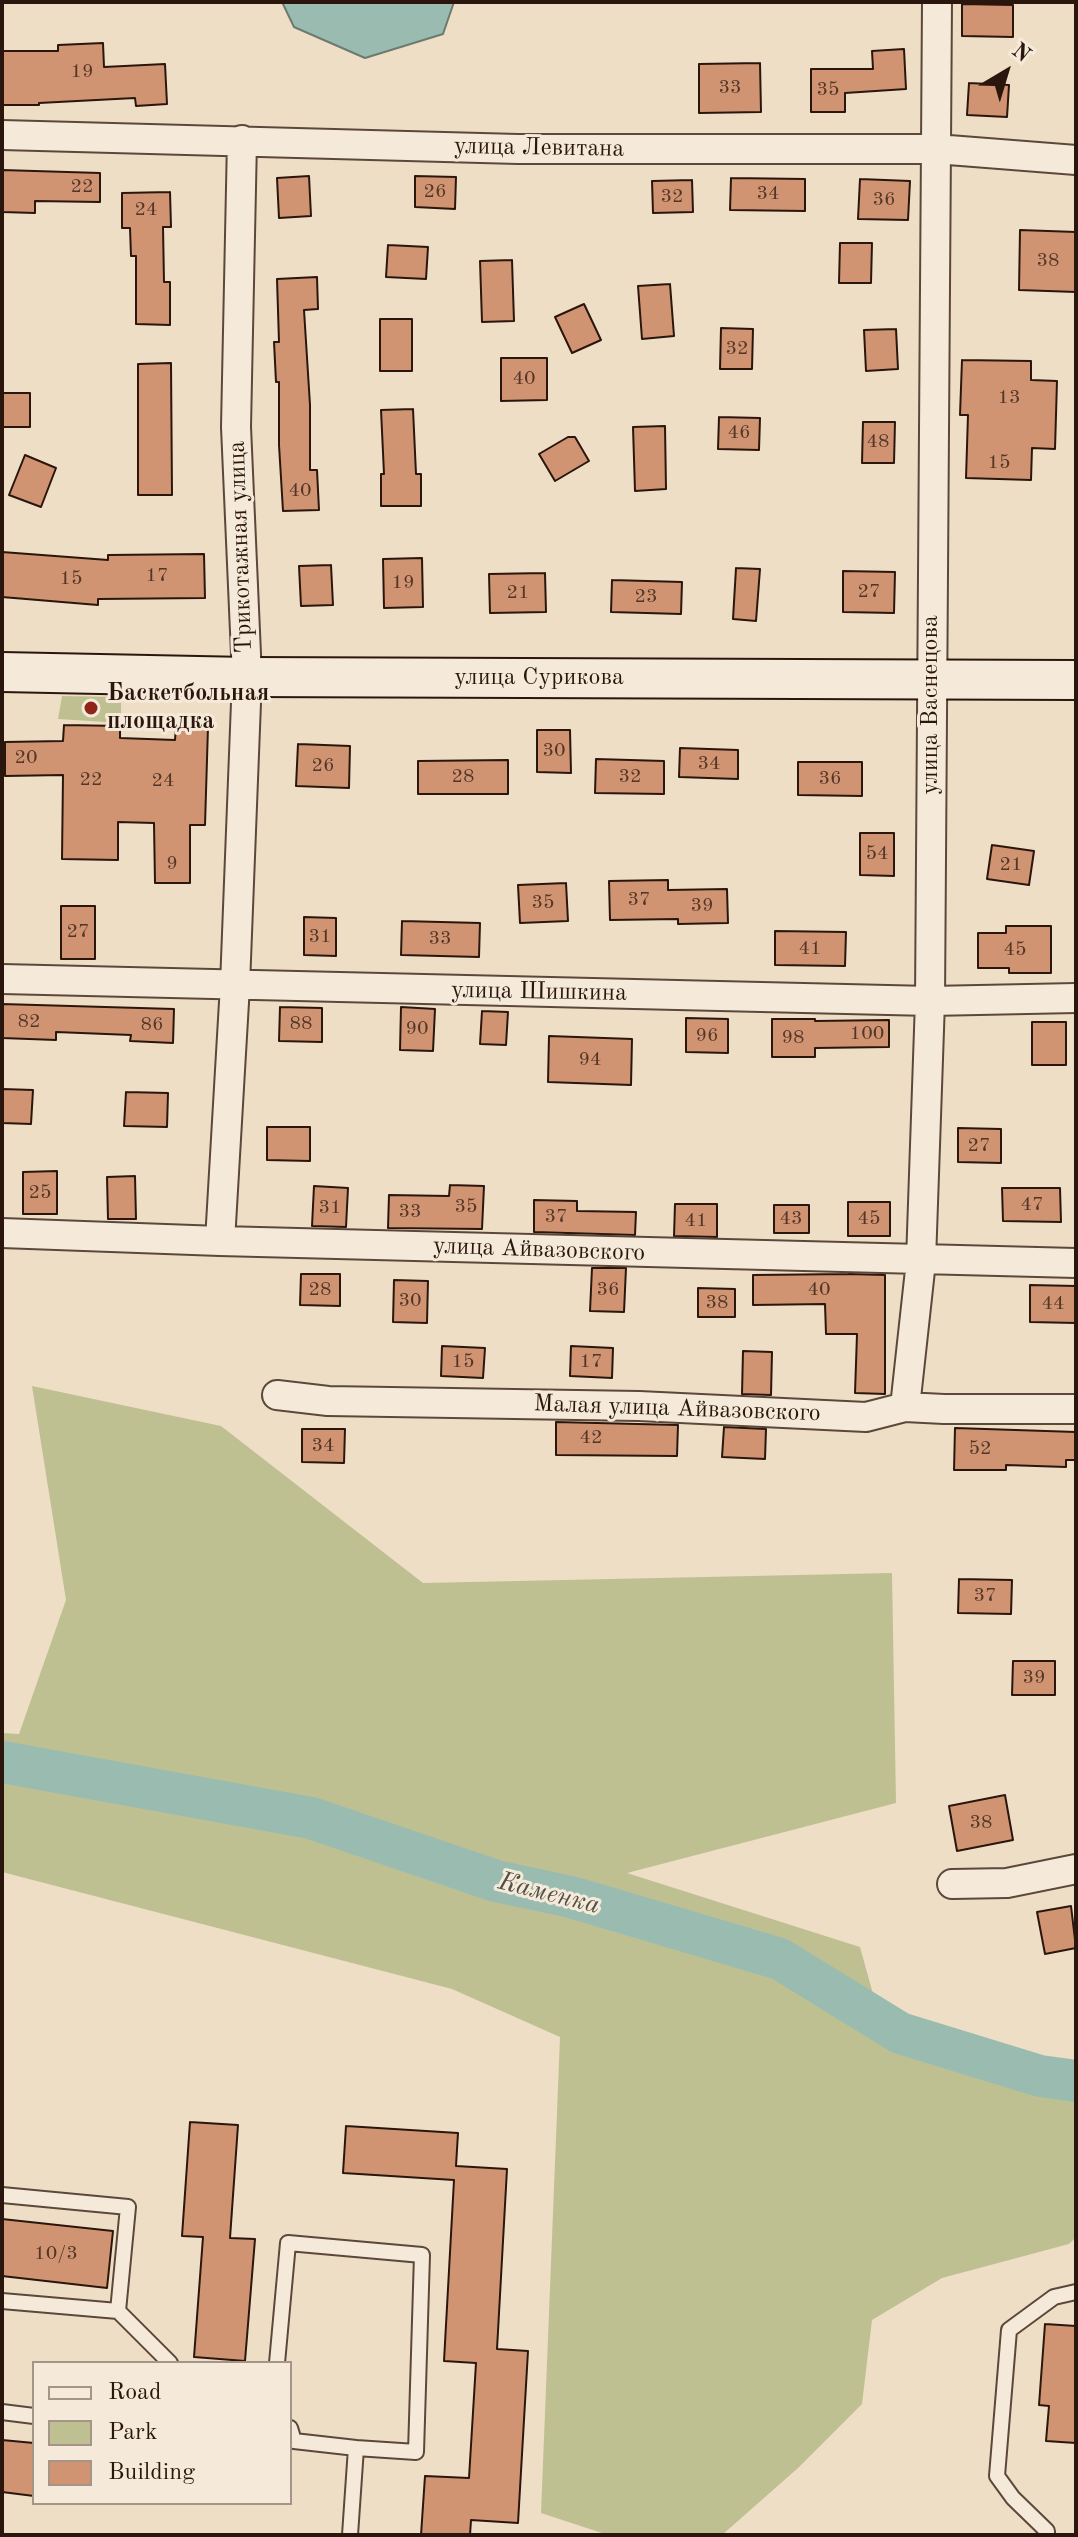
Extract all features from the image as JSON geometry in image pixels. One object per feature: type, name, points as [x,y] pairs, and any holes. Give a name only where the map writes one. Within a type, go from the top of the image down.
[{"type":"street","name":"улица Васнецова","points":[[905,1407],[921,1261],[930,1001],[937,2]]},
{"type":"street","name":"улица Левитана","points":[[2,135],[518,149],[936,149],[1076,160]]},
{"type":"street","name":"Трикотажная улица","points":[[220,1241],[235,985],[247,677],[236,427],[242,140]]},
{"type":"street","name":"улица Сурикова","points":[[2,672],[247,677],[1076,680]]},
{"type":"street","name":"улица Шишкина","points":[[2,979],[930,1001],[1076,998]]},
{"type":"street","name":"улица Айвазовского","points":[[2,1233],[1076,1263]]},
{"type":"street","name":"Малая улица Айвазовского","points":[[277,1395],[328,1401],[639,1406],[866,1417],[905,1407],[1076,1409]]},
{"type":"street","points":[[952,1884],[1007,1883],[1076,1869]]},
{"type":"lane","points":[[2,2195],[128,2207],[118,2311]]},
{"type":"lane","points":[[277,2361],[288,2243],[422,2255],[416,2452],[356,2448],[292,2437]]},
{"type":"lane","points":[[1047,2535],[1047,2531],[1013,2498],[997,2476],[1009,2330],[1054,2297],[1076,2292]]},
{"type":"lane","points":[[2,2301],[118,2311],[168,2361]]},
{"type":"lane","points":[[2,2412],[32,2416]]},
{"type":"lane","points":[[350,2535],[356,2448]]},
{"type":"green space","name":"Баскетбольная площадка","points":[[62,696],[121,697],[121,723],[58,719]]},
{"type":"green space","points":[[32,1386],[221,1426],[423,1583],[892,1573],[896,1803],[627,1873],[860,1947],[888,2048],[1076,2092],[1076,2237],[1069,2244],[942,2278],[872,2320],[862,2404],[798,2468],[722,2535],[608,2535],[541,2513],[560,2037],[452,1989],[2,1872],[2,1733],[19,1734],[66,1600]]},
{"type":"water","points":[[282,2],[454,2],[443,34],[365,58],[294,27]]},
{"type":"building","points":[[962,4],[1013,5],[1013,37],[962,36]]},
{"type":"building","points":[[103,43],[104,67],[165,64],[167,104],[136,106],[135,98],[2,105],[2,51],[58,51],[58,45]]},
{"type":"building","points":[[904,49],[906,89],[845,93],[845,112],[811,112],[811,69],[873,69],[872,51]]},
{"type":"building","points":[[760,63],[761,112],[699,113],[699,64]]},
{"type":"building","points":[[969,83],[1009,85],[1007,117],[967,115]]},
{"type":"building","points":[[2,170],[100,173],[100,202],[35,201],[35,213],[2,212]]},
{"type":"building","points":[[309,176],[311,216],[279,218],[277,178]]},
{"type":"building","points":[[415,176],[456,177],[455,209],[415,207]]},
{"type":"building","points":[[731,178],[805,179],[805,211],[730,210]]},
{"type":"building","points":[[860,179],[910,181],[908,220],[858,219]]},
{"type":"building","points":[[692,180],[693,212],[653,213],[652,181]]},
{"type":"building","points":[[170,192],[171,227],[163,227],[164,282],[170,282],[170,325],[136,324],[136,256],[131,256],[130,228],[122,228],[122,193]]},
{"type":"building","points":[[1020,230],[1076,232],[1076,292],[1019,290]]},
{"type":"building","points":[[840,243],[872,243],[871,283],[839,283]]},
{"type":"building","points":[[388,245],[428,247],[426,279],[386,277]]},
{"type":"building","points":[[512,260],[514,321],[482,322],[480,261]]},
{"type":"building","points":[[317,277],[318,309],[304,310],[310,405],[310,470],[317,470],[319,510],[283,511],[279,382],[276,382],[274,342],[279,342],[277,279]]},
{"type":"building","points":[[670,284],[674,336],[642,339],[638,286]]},
{"type":"building","points":[[584,304],[601,340],[572,353],[555,317]]},
{"type":"building","points":[[380,319],[412,319],[412,371],[380,371]]},
{"type":"building","points":[[721,328],[753,329],[752,369],[720,369]]},
{"type":"building","points":[[896,329],[898,369],[866,371],[864,330]]},
{"type":"building","points":[[501,358],[547,358],[547,400],[501,401]]},
{"type":"building","points":[[962,360],[1031,361],[1031,380],[1057,381],[1055,449],[1032,448],[1031,480],[966,478],[968,415],[960,415]]},
{"type":"building","points":[[171,363],[172,495],[138,495],[138,364]]},
{"type":"building","points":[[2,393],[30,393],[30,427],[2,427]]},
{"type":"building","points":[[413,409],[416,474],[421,474],[421,506],[381,506],[381,474],[384,474],[381,410]]},
{"type":"building","points":[[719,417],[760,418],[759,450],[718,449]]},
{"type":"building","points":[[863,422],[895,422],[894,463],[862,463]]},
{"type":"building","points":[[665,426],[666,489],[635,491],[633,427]]},
{"type":"building","points":[[568,437],[575,437],[589,461],[555,481],[539,454]]},
{"type":"building","points":[[25,455],[56,468],[41,507],[9,495]]},
{"type":"building","points":[[2,552],[108,560],[108,555],[204,554],[205,598],[98,599],[98,605],[2,597]]},
{"type":"building","points":[[422,558],[423,607],[384,608],[383,559]]},
{"type":"building","points":[[331,565],[333,605],[301,606],[299,566]]},
{"type":"building","points":[[736,568],[760,569],[756,621],[733,619]]},
{"type":"building","points":[[843,571],[895,572],[894,613],[843,612]]},
{"type":"building","points":[[545,573],[546,612],[490,613],[489,574]]},
{"type":"building","points":[[612,580],[682,582],[681,614],[611,612]]},
{"type":"building","points":[[64,725],[120,726],[120,738],[175,740],[176,726],[208,727],[205,825],[190,825],[190,883],[155,883],[154,823],[118,822],[118,860],[62,859],[63,775],[5,776],[5,742],[63,741]]},
{"type":"building","points":[[537,730],[570,730],[571,773],[537,772]]},
{"type":"building","points":[[298,744],[350,746],[349,788],[296,786]]},
{"type":"building","points":[[680,748],[738,750],[738,779],[679,777]]},
{"type":"building","points":[[596,759],[664,761],[664,794],[595,793]]},
{"type":"building","points":[[508,760],[508,794],[418,794],[418,761]]},
{"type":"building","points":[[798,762],[862,762],[862,796],[798,795]]},
{"type":"building","points":[[860,833],[894,833],[894,876],[860,875]]},
{"type":"building","points":[[992,845],[1034,851],[1029,885],[987,879]]},
{"type":"building","points":[[668,880],[668,890],[727,889],[728,923],[678,924],[678,919],[610,920],[609,881]]},
{"type":"building","points":[[566,883],[568,921],[520,923],[518,885]]},
{"type":"building","points":[[61,906],[95,906],[95,959],[61,959]]},
{"type":"building","points":[[304,917],[336,918],[336,956],[304,955]]},
{"type":"building","points":[[402,921],[480,923],[479,957],[401,955]]},
{"type":"building","points":[[1006,926],[1051,926],[1051,973],[1009,973],[1009,968],[978,968],[978,933],[1006,933]]},
{"type":"building","points":[[775,931],[846,932],[845,966],[775,965]]},
{"type":"building","points":[[2,1004],[174,1009],[173,1043],[130,1041],[131,1035],[56,1032],[56,1040],[2,1038]]},
{"type":"building","points":[[280,1007],[322,1008],[322,1042],[279,1041]]},
{"type":"building","points":[[401,1007],[435,1009],[433,1051],[400,1050]]},
{"type":"building","points":[[482,1011],[508,1012],[506,1045],[480,1044]]},
{"type":"building","points":[[686,1018],[728,1019],[728,1053],[686,1052]]},
{"type":"building","points":[[772,1019],[889,1020],[889,1047],[815,1048],[815,1057],[772,1057]]},
{"type":"building","points":[[1032,1022],[1066,1022],[1066,1065],[1032,1065]]},
{"type":"building","points":[[549,1036],[632,1039],[631,1085],[548,1082]]},
{"type":"building","points":[[2,1089],[33,1090],[31,1124],[2,1123]]},
{"type":"building","points":[[126,1092],[168,1093],[167,1127],[124,1126]]},
{"type":"building","points":[[267,1127],[310,1127],[310,1161],[267,1160]]},
{"type":"building","points":[[958,1128],[1001,1129],[1001,1163],[958,1162]]},
{"type":"building","points":[[57,1171],[57,1214],[23,1214],[23,1172]]},
{"type":"building","points":[[135,1176],[136,1219],[108,1219],[107,1177]]},
{"type":"building","points":[[450,1185],[484,1186],[482,1229],[388,1228],[389,1195],[449,1196]]},
{"type":"building","points":[[314,1186],[348,1188],[346,1227],[312,1226]]},
{"type":"building","points":[[1002,1188],[1060,1188],[1061,1222],[1003,1221]]},
{"type":"building","points":[[534,1200],[577,1201],[577,1211],[636,1212],[635,1235],[534,1232]]},
{"type":"building","points":[[848,1202],[890,1202],[890,1236],[848,1236]]},
{"type":"building","points":[[675,1204],[717,1204],[717,1237],[674,1236]]},
{"type":"building","points":[[774,1205],[809,1205],[809,1233],[774,1233]]},
{"type":"building","points":[[592,1268],[626,1268],[624,1312],[590,1311]]},
{"type":"building","points":[[301,1274],[340,1274],[340,1306],[300,1305]]},
{"type":"building","points":[[753,1275],[885,1275],[885,1394],[855,1393],[857,1334],[826,1334],[825,1304],[753,1305]]},
{"type":"building","points":[[394,1280],[428,1281],[427,1323],[393,1322]]},
{"type":"building","points":[[1030,1285],[1076,1286],[1076,1323],[1030,1322]]},
{"type":"building","points":[[698,1288],[735,1289],[735,1317],[698,1317]]},
{"type":"building","points":[[442,1346],[485,1348],[483,1378],[441,1376]]},
{"type":"building","points":[[571,1346],[613,1348],[612,1378],[570,1376]]},
{"type":"building","points":[[743,1351],[772,1352],[771,1395],[742,1394]]},
{"type":"building","points":[[556,1422],[678,1425],[677,1456],[556,1455]]},
{"type":"building","points":[[724,1427],[766,1429],[765,1459],[722,1457]]},
{"type":"building","points":[[955,1428],[1076,1432],[1076,1460],[1066,1460],[1066,1467],[1006,1465],[1006,1470],[954,1470]]},
{"type":"building","points":[[302,1429],[345,1429],[344,1463],[302,1462]]},
{"type":"building","points":[[959,1579],[1012,1580],[1011,1614],[958,1613]]},
{"type":"building","points":[[1013,1661],[1055,1661],[1055,1695],[1012,1695]]},
{"type":"building","points":[[1005,1795],[1013,1840],[957,1851],[949,1806]]},
{"type":"building","points":[[1071,1906],[1076,1948],[1045,1954],[1037,1912]]},
{"type":"building","points":[[190,2122],[238,2125],[230,2238],[255,2239],[245,2361],[194,2357],[203,2237],[182,2236]]},
{"type":"building","points":[[346,2126],[458,2133],[456,2166],[507,2169],[497,2349],[528,2351],[518,2523],[471,2520],[470,2535],[421,2535],[425,2476],[469,2478],[476,2363],[444,2361],[454,2180],[343,2173]]},
{"type":"building","points":[[2,2219],[113,2231],[107,2288],[2,2276]]},
{"type":"building","points":[[1045,2324],[1076,2326],[1076,2443],[1046,2441],[1049,2406],[1039,2405]]},
{"type":"building","points":[[2,2440],[32,2443],[32,2496],[2,2492]]},
{"type":"waterway","name":"Каменка","points":[[2,1762],[311,1818],[496,1881],[571,1897],[780,1959],[900,2033],[1040,2076],[1076,2081]]},
{"type":"place","name":"Баскетбольная площадка","points":[[91,708]]}]
